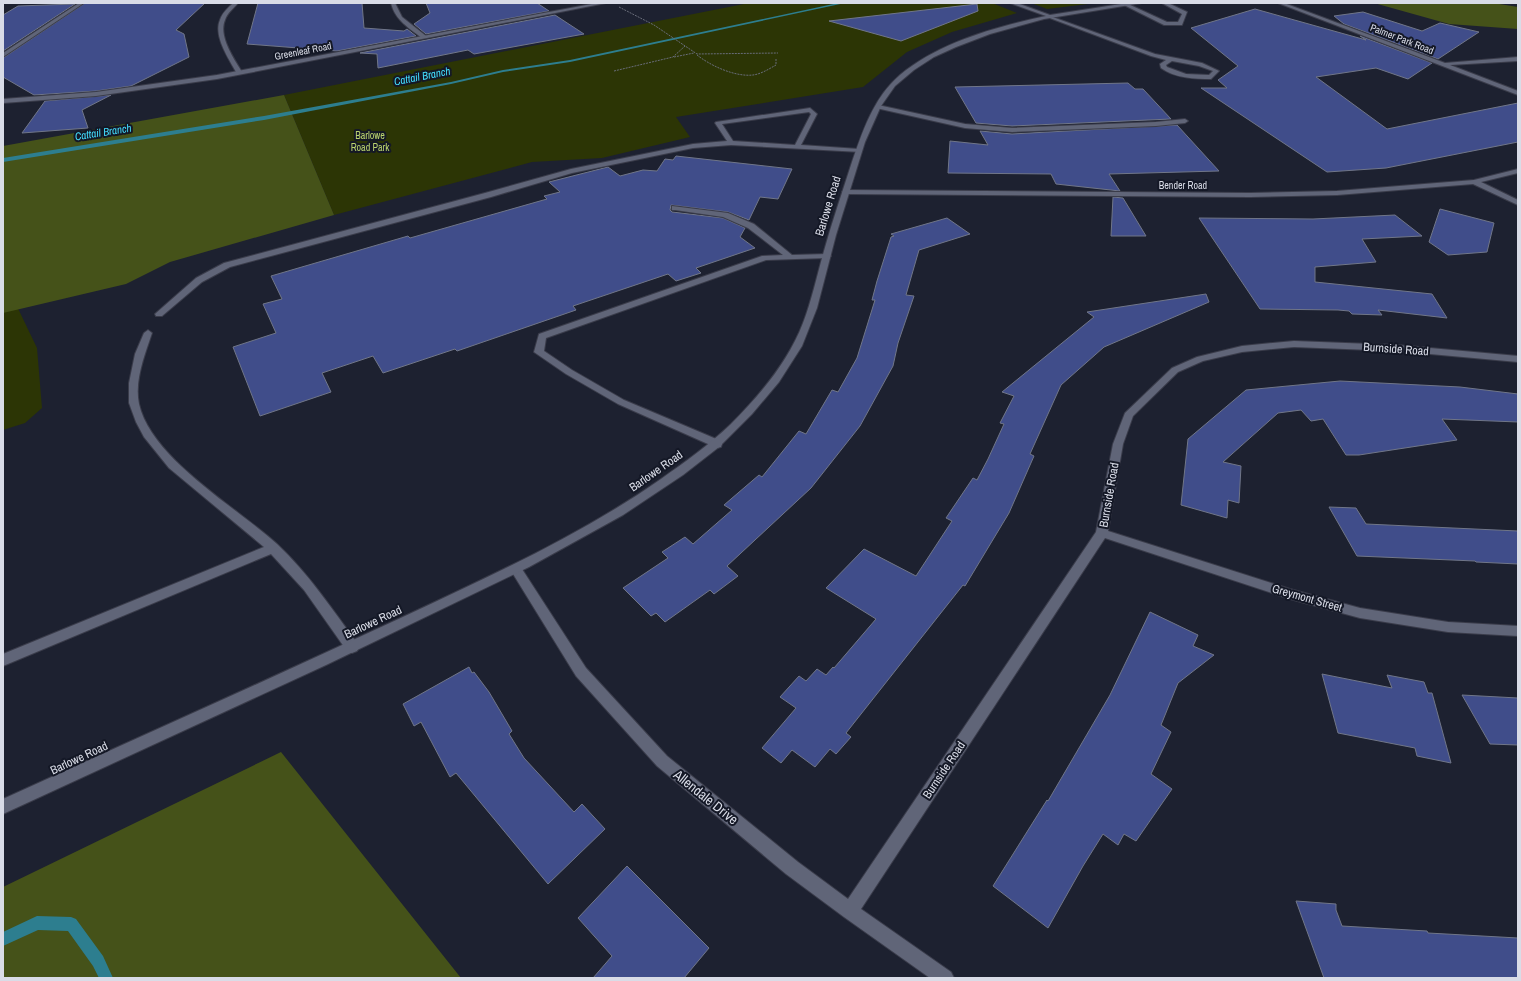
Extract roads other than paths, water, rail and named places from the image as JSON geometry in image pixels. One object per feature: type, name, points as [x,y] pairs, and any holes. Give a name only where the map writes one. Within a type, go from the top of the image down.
[{"type":"street","points":[[3,55],[82,3]]},
{"type":"street","points":[[236,3],[222,20],[219,28],[222,38],[239,72]]},
{"type":"street","points":[[394,3],[394,9],[400,19],[424,37]]},
{"type":"street","name":"Greenleaf Road","points":[[3,101],[96,94],[150,87],[239,72],[604,3]]},
{"type":"street","points":[[1012,3],[1153,55],[1170,60],[1204,64],[1216,71],[1211,77],[1195,77],[1175,73],[1164,68],[1163,64],[1170,60]]},
{"type":"street","name":"Barlowe Road","points":[[3,807],[352,647],[516,568],[593,528],[660,486],[717,444],[759,402],[791,356],[813,311],[826,256],[859,151],[869,125],[890,88],[902,76],[930,57],[963,42],[1019,23],[1049,16],[1092,8],[1140,3]]},
{"type":"street","points":[[1126,4],[1166,24],[1180,24],[1185,12],[1164,3]]},
{"type":"street","name":"Palmer Park Road","points":[[1280,3],[1518,93]]},
{"type":"street","points":[[1166,12],[1180,10]]},
{"type":"street","points":[[1146,14],[1159,13]]},
{"type":"street","points":[[1176,16],[1183,15]]},
{"type":"street","points":[[1155,19],[1169,17]]},
{"type":"street","points":[[1444,64],[1518,59]]},
{"type":"street","points":[[878,108],[965,126],[1012,130],[1156,124],[1185,121]]},
{"type":"street","points":[[731,143],[718,124],[810,110],[814,114],[797,147]]},
{"type":"street","points":[[159,314],[198,280],[216,269],[227,265],[584,168],[692,146],[731,143],[859,151]]},
{"type":"street","name":"Bender Road","points":[[846,192],[1250,195],[1337,194],[1474,182],[1518,171]]},
{"type":"street","points":[[1474,182],[1518,203]]},
{"type":"street","points":[[675,208],[725,215],[751,226],[789,256]]},
{"type":"street","points":[[717,444],[621,402],[569,372],[539,352],[542,336],[765,258],[789,256],[826,256]]},
{"type":"street","points":[[148,333],[140,354],[134,383],[134,403],[141,422],[149,436],[173,464],[273,548],[308,587],[352,647]]},
{"type":"street","name":"Burnside Road","points":[[850,912],[1102,533],[1118,444],[1129,415],[1175,370],[1200,359],[1242,349],[1294,344],[1397,348],[1518,359]]},
{"type":"street","name":"Greymont Street","points":[[1102,533],[1290,594],[1360,613],[1448,627],[1518,631]]},
{"type":"street","points":[[3,660],[273,548]]},
{"type":"street","name":"Allendale Drive","points":[[516,568],[581,672],[662,761],[792,868],[850,912],[945,978]]},
{"type":"waterway","name":"Cattail Branch","points":[[3,160],[264,118],[451,83],[503,71],[570,61],[843,3]]},
{"type":"waterway","points":[[3,939],[37,923],[71,924],[98,961],[106,978]]},
{"type":"park label","name":"Barlowe Road Park","points":[[370,140]]}]
